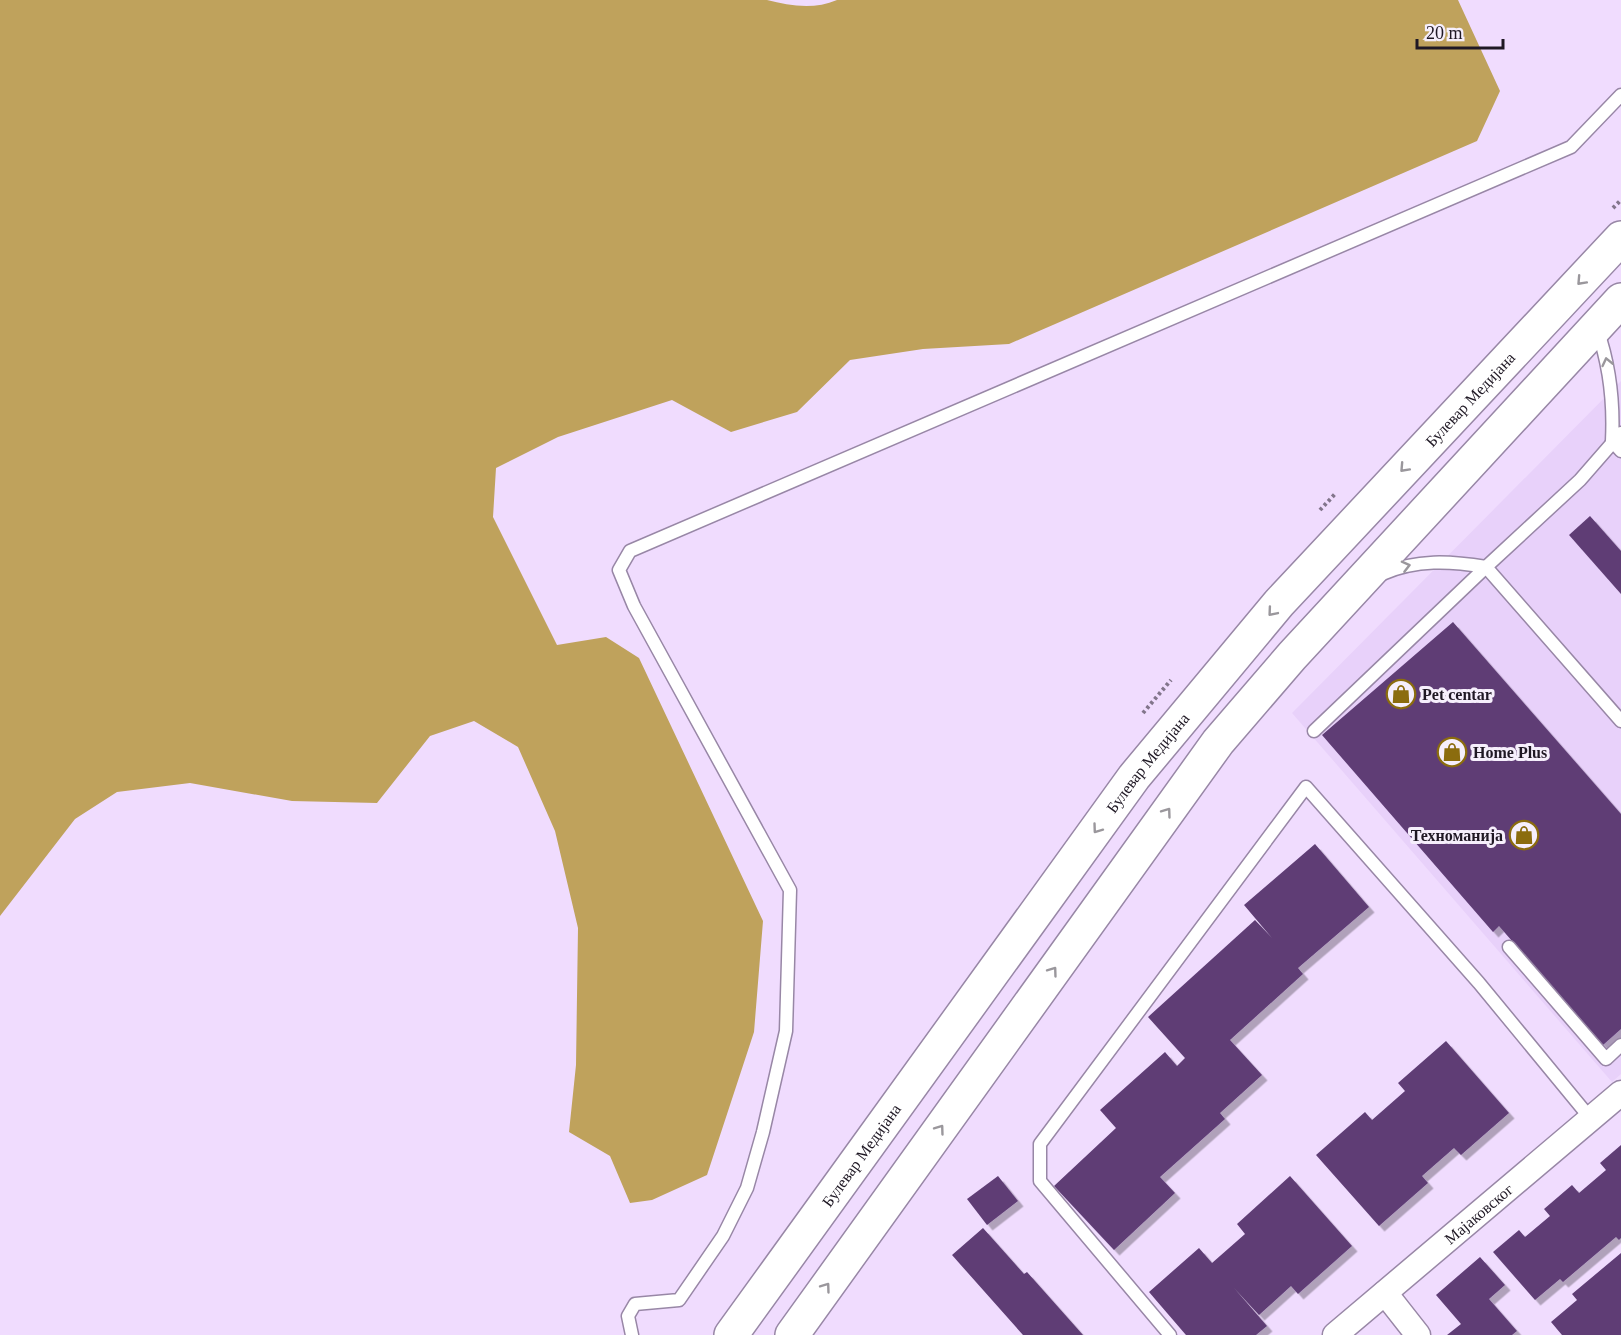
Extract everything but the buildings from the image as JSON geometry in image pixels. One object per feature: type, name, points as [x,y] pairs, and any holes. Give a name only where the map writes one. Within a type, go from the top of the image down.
[{"type":"main road","name":"Булевар Медијана","points":[[731,1335],[1134,777],[1279,603],[1621,238]]},
{"type":"main road","points":[[792,1335],[1218,742],[1292,656],[1621,300]]},
{"type":"street","name":"Мајаковског","points":[[1335,1335],[1621,1093]]},
{"type":"street","points":[[1385,1293],[1418,1335]]},
{"type":"lane","points":[[632,1335],[628,1316],[635,1304],[679,1300],[723,1236],[747,1188],[764,1132],[786,1031],[790,890],[634,606],[619,570],[630,551],[1571,147],[1621,95]]},
{"type":"lane","points":[[1596,326],[1604,348],[1621,451]]},
{"type":"lane","points":[[1314,731],[1580,480],[1617,437]]},
{"type":"lane","points":[[1353,591],[1373,578],[1416,563],[1440,561],[1486,567],[1621,721]]},
{"type":"lane","points":[[1170,1335],[1040,1181],[1040,1144],[1306,787],[1479,983],[1591,1119]]},
{"type":"lane","points":[[1509,947],[1606,1059],[1621,1045]]},
{"type":"shaded area","points":[[0,0],[767,0],[802,6],[820,5],[837,0],[1458,0],[1500,91],[1477,141],[1009,344],[923,349],[850,360],[797,412],[731,432],[672,400],[558,437],[496,468],[493,517],[557,645],[606,637],[639,658],[763,921],[754,1032],[707,1175],[652,1200],[630,1203],[610,1156],[569,1132],[576,1065],[578,928],[555,831],[518,747],[474,721],[430,736],[377,803],[292,801],[190,783],[117,792],[75,819],[0,916]]},
{"type":"shaded area","points":[[1621,381],[1621,1074],[1612,1082],[1292,713]]},
{"type":"place","name":"Pet centar","points":[[1401,694]]},
{"type":"place","name":"Home Plus","points":[[1452,752]]},
{"type":"place","name":"Техноманија","points":[[1524,835]]}]
